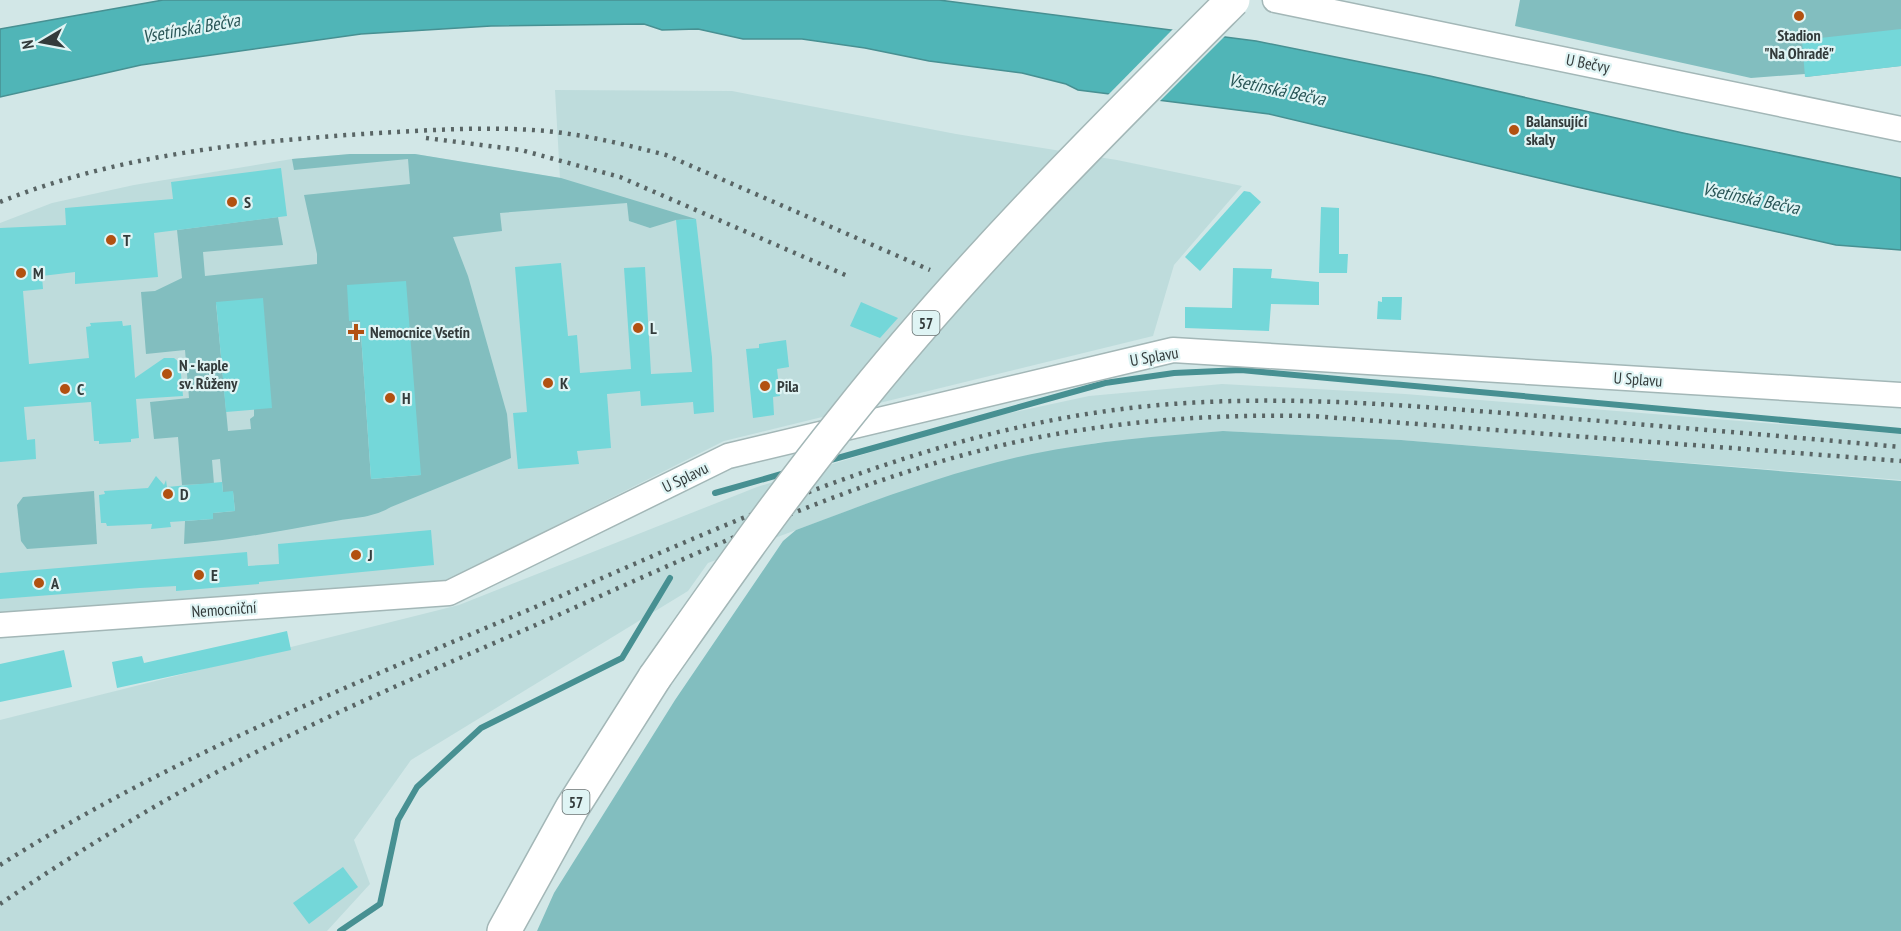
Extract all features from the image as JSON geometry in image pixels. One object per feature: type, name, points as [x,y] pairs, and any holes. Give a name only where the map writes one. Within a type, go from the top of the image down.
[{"type":"main road","name":"57","points":[[504,931],[572,808],[655,677],[731,568],[846,416],[1014,224],[1095,137],[1233,0]]},
{"type":"street","name":"U Bečvy","points":[[1275,0],[1901,129]]},
{"type":"street","name":"U Splavu","points":[[449,593],[728,456],[1173,350],[1901,395]]},
{"type":"street","name":"Nemocniční","points":[[0,625],[449,593]]},
{"type":"shaded area","points":[[1520,0],[1901,0],[1901,66],[1806,77],[1805,74],[1751,78],[1515,26]]},
{"type":"shaded area","name":"Nemocnice Vsetín","points":[[555,90],[732,91],[956,134],[1117,160],[1242,186],[1174,265],[1153,336],[724,441],[444,582],[0,616],[0,223],[52,203],[134,185],[292,159],[350,154],[415,154],[560,178]]},
{"type":"shaded area","points":[[350,154],[415,154],[561,178],[696,219],[676,220],[650,228],[629,221],[627,203],[500,213],[502,231],[453,237],[468,276],[507,414],[511,458],[369,516],[239,538],[184,544],[185,521],[212,519],[213,513],[235,511],[233,492],[223,492],[220,459],[212,460],[214,484],[182,485],[178,437],[154,439],[150,402],[189,398],[185,350],[146,354],[141,292],[155,291],[182,278],[177,230],[278,217],[283,245],[203,252],[205,276],[317,264],[317,254],[304,195],[410,184],[408,159],[294,170],[292,159]],"holes":[[[216,303],[254,409],[254,416],[250,419],[251,429],[228,431]],[[360,320],[421,475],[371,479]]]},
{"type":"shaded area","points":[[1222,384],[1405,394],[1901,434],[1901,480],[1401,440],[1223,431],[1096,443],[985,466],[874,501],[708,563],[688,591],[411,760],[354,840],[370,884],[327,931],[0,931],[0,720],[459,605],[757,487],[973,421],[1089,396]]},
{"type":"shaded area","points":[[1223,431],[1401,440],[1901,481],[1901,931],[537,931],[554,893],[675,700],[783,541],[796,530],[942,478],[1032,454],[1103,442]]},
{"type":"shaded area","points":[[94,491],[97,544],[27,549],[21,541],[17,505],[23,497]]},
{"type":"water","name":"Vsetínská Bečva","points":[[163,0],[939,0],[1256,41],[1430,76],[1683,133],[1901,178],[1901,250],[1836,245],[1269,114],[1078,90],[1066,84],[1022,73],[929,61],[865,48],[802,39],[743,39],[698,29],[662,30],[644,24],[491,26],[361,34],[141,65],[0,97],[0,29]]},
{"type":"pier","points":[[1173,29],[1226,35],[1158,103],[1106,97]]},
{"type":"building","points":[[1901,29],[1901,66],[1805,77],[1802,40]]},
{"type":"building","points":[[281,168],[287,216],[154,233],[158,277],[75,284],[75,272],[42,276],[43,289],[23,291],[29,364],[89,358],[86,327],[91,326],[90,323],[122,321],[123,326],[131,325],[135,378],[164,358],[174,358],[180,363],[183,396],[136,399],[139,438],[131,439],[131,442],[99,444],[99,441],[94,441],[91,402],[24,407],[27,440],[35,439],[36,459],[0,462],[0,228],[66,225],[65,208],[173,199],[171,182]]},
{"type":"building","points":[[1244,191],[1250,192],[1261,202],[1200,271],[1185,257]]},
{"type":"building","points":[[1321,207],[1339,208],[1339,254],[1348,254],[1347,273],[1319,273]]},
{"type":"building","points":[[696,219],[712,357],[714,412],[694,414],[693,402],[641,406],[640,391],[607,394],[611,448],[577,451],[579,464],[518,469],[513,413],[527,412],[515,267],[561,263],[568,336],[577,335],[580,373],[631,369],[624,268],[645,267],[651,374],[692,372],[676,220]]},
{"type":"building","points":[[1233,268],[1272,269],[1271,278],[1319,282],[1319,305],[1271,304],[1269,331],[1185,328],[1185,307],[1232,308]]},
{"type":"building","name":"H","points":[[406,281],[421,475],[371,479],[360,320],[349,321],[347,285]]},
{"type":"building","points":[[1382,297],[1402,297],[1401,320],[1377,319],[1378,301],[1382,302]]},
{"type":"building","points":[[263,298],[272,408],[226,412],[216,302]]},
{"type":"building","points":[[861,302],[898,318],[880,338],[850,326]]},
{"type":"building","points":[[786,340],[789,367],[777,369],[780,396],[773,397],[774,415],[753,418],[746,349],[759,348],[759,344]]},
{"type":"building","name":"D","points":[[156,476],[164,485],[166,480],[167,487],[222,482],[223,492],[233,491],[235,511],[213,513],[213,519],[170,522],[171,527],[151,529],[152,524],[107,526],[106,523],[101,523],[99,495],[105,494],[104,491],[148,488]]},
{"type":"building","points":[[431,530],[434,565],[176,591],[176,586],[0,599],[0,573],[247,552],[248,566],[279,564],[278,544]]},
{"type":"building","points":[[287,631],[291,650],[117,688],[112,662],[142,656],[144,663]]},
{"type":"building","points":[[64,650],[72,687],[0,702],[0,664]]},
{"type":"building","points":[[343,867],[358,887],[309,924],[293,903]]},
{"type":"waterway","points":[[827,461],[1105,383],[1174,373],[1241,370],[1901,431]]},
{"type":"waterway","points":[[715,493],[785,473]]},
{"type":"waterway","points":[[340,931],[380,904],[398,820],[417,787],[481,728],[622,658],[670,578]]},
{"type":"railway","points":[[0,202],[91,172],[186,152],[330,136],[483,129],[546,131],[592,138],[666,155],[930,270]]},
{"type":"railway","points":[[426,138],[521,150],[620,177],[850,277]]},
{"type":"railway","points":[[0,865],[128,791],[194,757],[328,695],[761,511],[839,481],[917,455],[996,433],[1077,416],[1160,405],[1303,401],[1446,409],[1901,447]]},
{"type":"railway","points":[[0,904],[98,840],[200,781],[404,682],[714,546],[842,494],[971,453],[1035,438],[1104,427],[1173,420],[1242,416],[1312,416],[1901,461]]},
{"type":"place","name":"Stadion \"Na Ohradě\"","points":[[1799,16]]},
{"type":"place","name":"Balansující skaly","points":[[1514,130]]},
{"type":"place","name":"S","points":[[232,202]]},
{"type":"place","name":"T","points":[[111,240]]},
{"type":"place","name":"M","points":[[21,273]]},
{"type":"place","name":"L","points":[[638,328]]},
{"type":"place","name":"Nemocnice Vsetín","points":[[356,332]]},
{"type":"place","name":"N - kaple sv. Růženy","points":[[167,374]]},
{"type":"place","name":"K","points":[[548,383]]},
{"type":"place","name":"Pila","points":[[765,386]]},
{"type":"place","name":"C","points":[[65,389]]},
{"type":"place","name":"H","points":[[390,398]]},
{"type":"place","name":"D","points":[[168,494]]},
{"type":"place","name":"J","points":[[356,555]]},
{"type":"place","name":"E","points":[[199,575]]},
{"type":"place","name":"A","points":[[39,583]]}]
